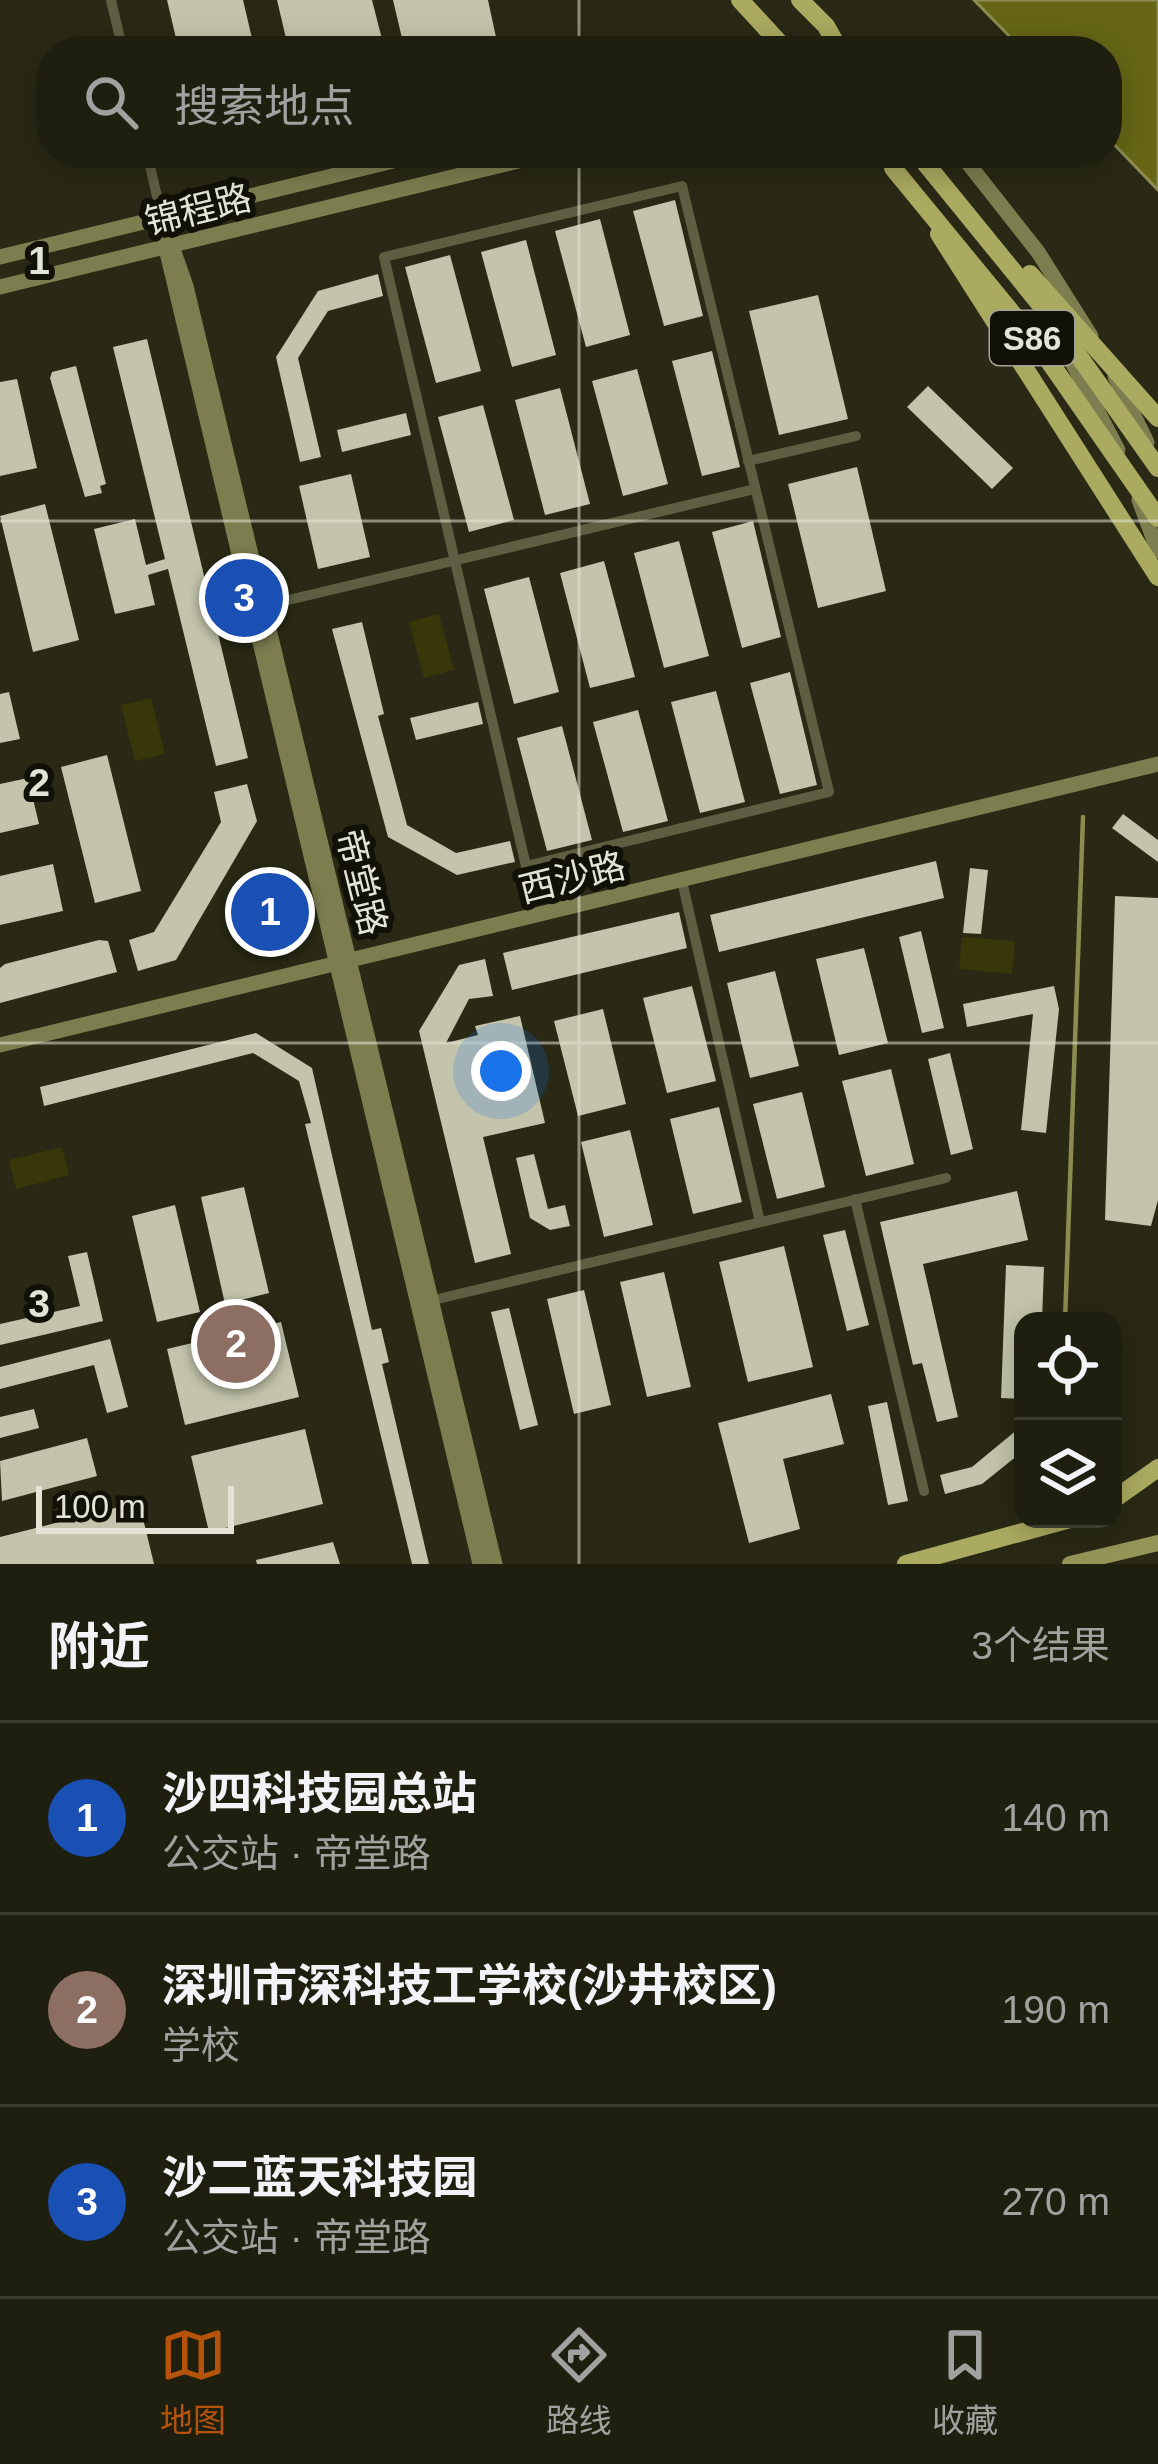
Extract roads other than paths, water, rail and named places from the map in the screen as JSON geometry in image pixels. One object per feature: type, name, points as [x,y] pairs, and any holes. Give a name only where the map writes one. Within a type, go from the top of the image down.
[{"type":"highway","points":[[740,0],[773,36]]},
{"type":"highway","points":[[800,0],[832,36]]},
{"type":"highway","points":[[891,168],[1029,370],[1158,577]]},
{"type":"highway","name":"S86","points":[[893,168],[1035,341],[1158,518]]},
{"type":"highway","name":"S86","points":[[931,168],[1045,310],[1158,467]]},
{"type":"highway","points":[[933,168],[1158,418]]},
{"type":"highway","points":[[1122,1495],[1158,1468]]},
{"type":"highway","points":[[1122,1498],[1158,1483]]},
{"type":"highway","points":[[906,1564],[1037,1528]]},
{"type":"main road","points":[[1070,1564],[1158,1543]]},
{"type":"main road","points":[[1134,1548],[1150,1564]]},
{"type":"street","points":[[111,0],[119,36]]},
{"type":"street","name":"帝堂路","points":[[150,168],[424,1302],[480,1564]]},
{"type":"street","name":"锦程路","points":[[0,257],[364,168]]},
{"type":"street","name":"锦程路","points":[[0,287],[489,168]]},
{"type":"street","points":[[931,168],[1049,322],[1108,428],[1158,551]]},
{"type":"street","points":[[972,168],[1074,306],[1158,467]]},
{"type":"street","points":[[682,185],[748,461],[829,792],[526,866],[384,257],[682,185]]},
{"type":"street","points":[[748,461],[856,436]]},
{"type":"street","points":[[257,607],[755,489]]},
{"type":"street","name":"西沙路","points":[[0,1045],[1158,764]]},
{"type":"street","points":[[682,881],[760,1222]]},
{"type":"street","points":[[424,1302],[946,1178]]},
{"type":"street","points":[[855,1199],[924,1491]]},
{"type":"street","name":"帝堂路","points":[[424,1302],[495,1564]]},
{"type":"waterway","points":[[1065,1312],[1083,817]]},
{"type":"place","name":"沙二蓝天科技园","points":[[244,598]]},
{"type":"place","name":"沙四科技园总站","points":[[270,912]]},
{"type":"place","name":"深圳市深科技工学校(沙井校区)","points":[[236,1344]]}]
